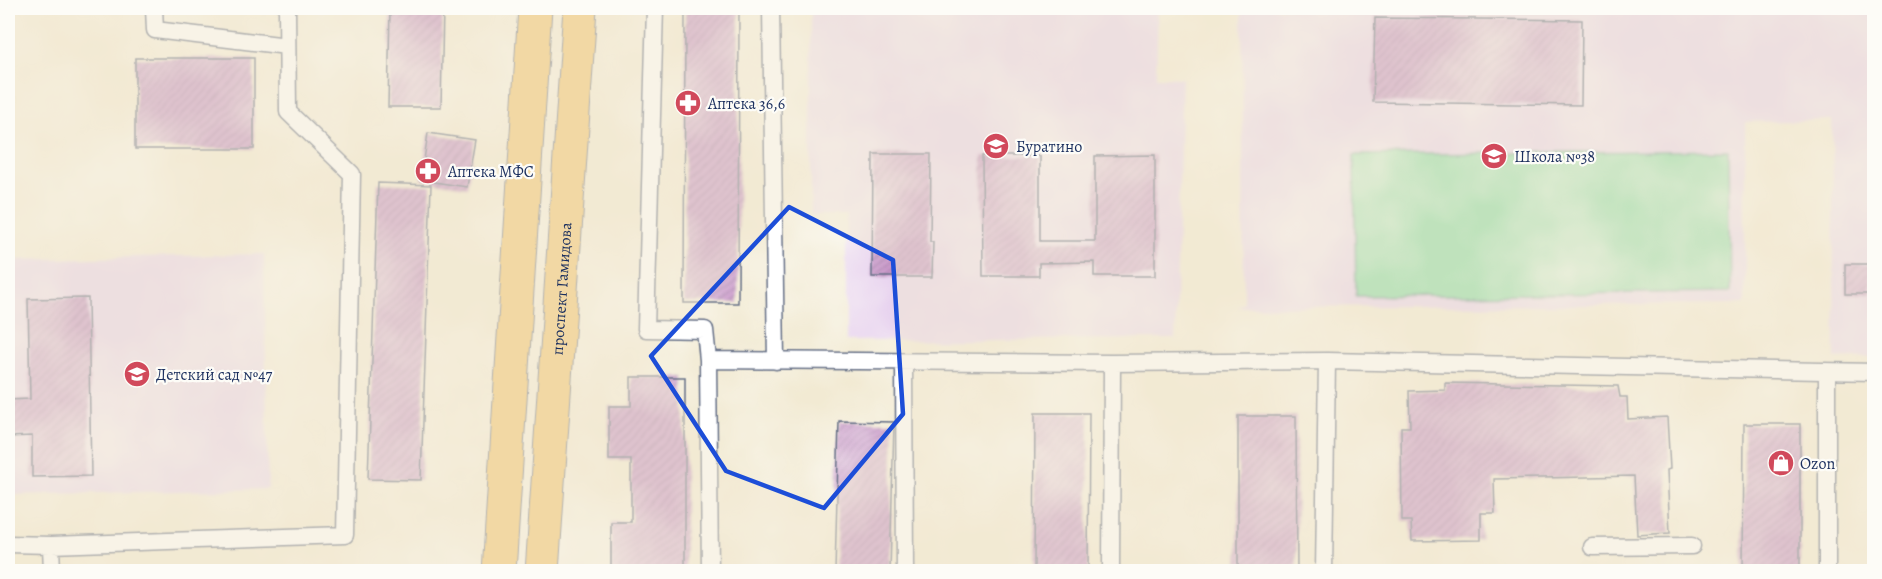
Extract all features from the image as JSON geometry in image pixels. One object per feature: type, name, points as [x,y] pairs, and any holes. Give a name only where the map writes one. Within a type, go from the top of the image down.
[{"type":"main road","points":[[499,572],[535,8]]},
{"type":"main road","name":"проспект Гамидова","points":[[543,572],[580,8]]},
{"type":"lane","points":[[154,8],[155,30],[287,46]]},
{"type":"lane","points":[[8,544],[345,536],[352,174],[288,112],[287,8]]},
{"type":"lane","points":[[655,8],[646,329],[705,330],[708,360],[710,572]]},
{"type":"lane","points":[[771,8],[776,361]]},
{"type":"lane","points":[[708,360],[1112,363],[1326,361],[1875,372]]},
{"type":"lane","points":[[1324,572],[1326,361]]},
{"type":"lane","points":[[904,362],[905,572]]},
{"type":"lane","points":[[1112,363],[1112,572]]},
{"type":"lane","points":[[1827,372],[1827,572]]},
{"type":"lane","points":[[51,544],[52,572]]},
{"type":"lane","points":[[1593,547],[1692,546]]},
{"type":"highlighted area","points":[[789,207],[893,260],[903,414],[824,508],[726,471],[651,356]]},
{"type":"shaded area","name":"Буратино","points":[[811,8],[1158,8],[1156,77],[1182,78],[1175,339],[846,341],[846,215],[811,215]]},
{"type":"shaded area","name":"Школа №38","points":[[1242,8],[1874,8],[1874,357],[1835,359],[1832,120],[1745,122],[1745,304],[1238,307],[1244,303]]},
{"type":"shaded area","name":"Детский сад №47","points":[[264,254],[268,489],[8,495],[8,260]]},
{"type":"green space","points":[[1728,150],[1730,292],[1356,296],[1354,155]]},
{"type":"building","points":[[390,8],[443,8],[441,107],[388,107]]},
{"type":"building","points":[[685,8],[739,8],[738,303],[684,303]]},
{"type":"building","points":[[1375,18],[1582,20],[1581,105],[1373,102]]},
{"type":"building","points":[[135,58],[254,58],[254,149],[135,149]]},
{"type":"building","points":[[428,133],[475,140],[467,187],[421,180]]},
{"type":"building","points":[[873,154],[931,154],[932,277],[872,277]]},
{"type":"building","points":[[1155,155],[1155,276],[1094,276],[1094,262],[1039,263],[1039,276],[983,276],[982,156],[1040,156],[1040,241],[1095,241],[1095,156]]},
{"type":"building","points":[[378,183],[431,185],[421,480],[368,479]]},
{"type":"building","points":[[1845,264],[1871,264],[1871,294],[1845,294]]},
{"type":"building","points":[[88,298],[91,476],[32,477],[32,436],[8,437],[8,400],[30,399],[28,299]]},
{"type":"building","points":[[631,377],[685,377],[685,572],[611,572],[611,522],[631,522],[631,460],[609,460],[609,406],[631,406]]},
{"type":"building","points":[[1445,383],[1618,386],[1620,397],[1627,397],[1628,419],[1667,417],[1670,533],[1637,535],[1634,476],[1494,479],[1495,513],[1481,513],[1481,540],[1412,541],[1411,521],[1402,521],[1401,427],[1410,427],[1409,391],[1445,390]]},
{"type":"building","points":[[1035,413],[1089,413],[1088,572],[1034,572]]},
{"type":"building","points":[[1238,416],[1296,416],[1297,572],[1238,572]]},
{"type":"building","points":[[839,421],[894,422],[890,572],[835,572]]},
{"type":"building","points":[[1744,424],[1800,424],[1800,572],[1743,572]]},
{"type":"place","name":"Аптека 36,6","points":[[688,103]]},
{"type":"place","name":"Буратино","points":[[996,146]]},
{"type":"place","name":"Школа №38","points":[[1494,156]]},
{"type":"place","name":"Аптека МФС","points":[[428,171]]},
{"type":"place","name":"Детский сад №47","points":[[137,374]]},
{"type":"place","name":"Ozon","points":[[1781,463]]}]
